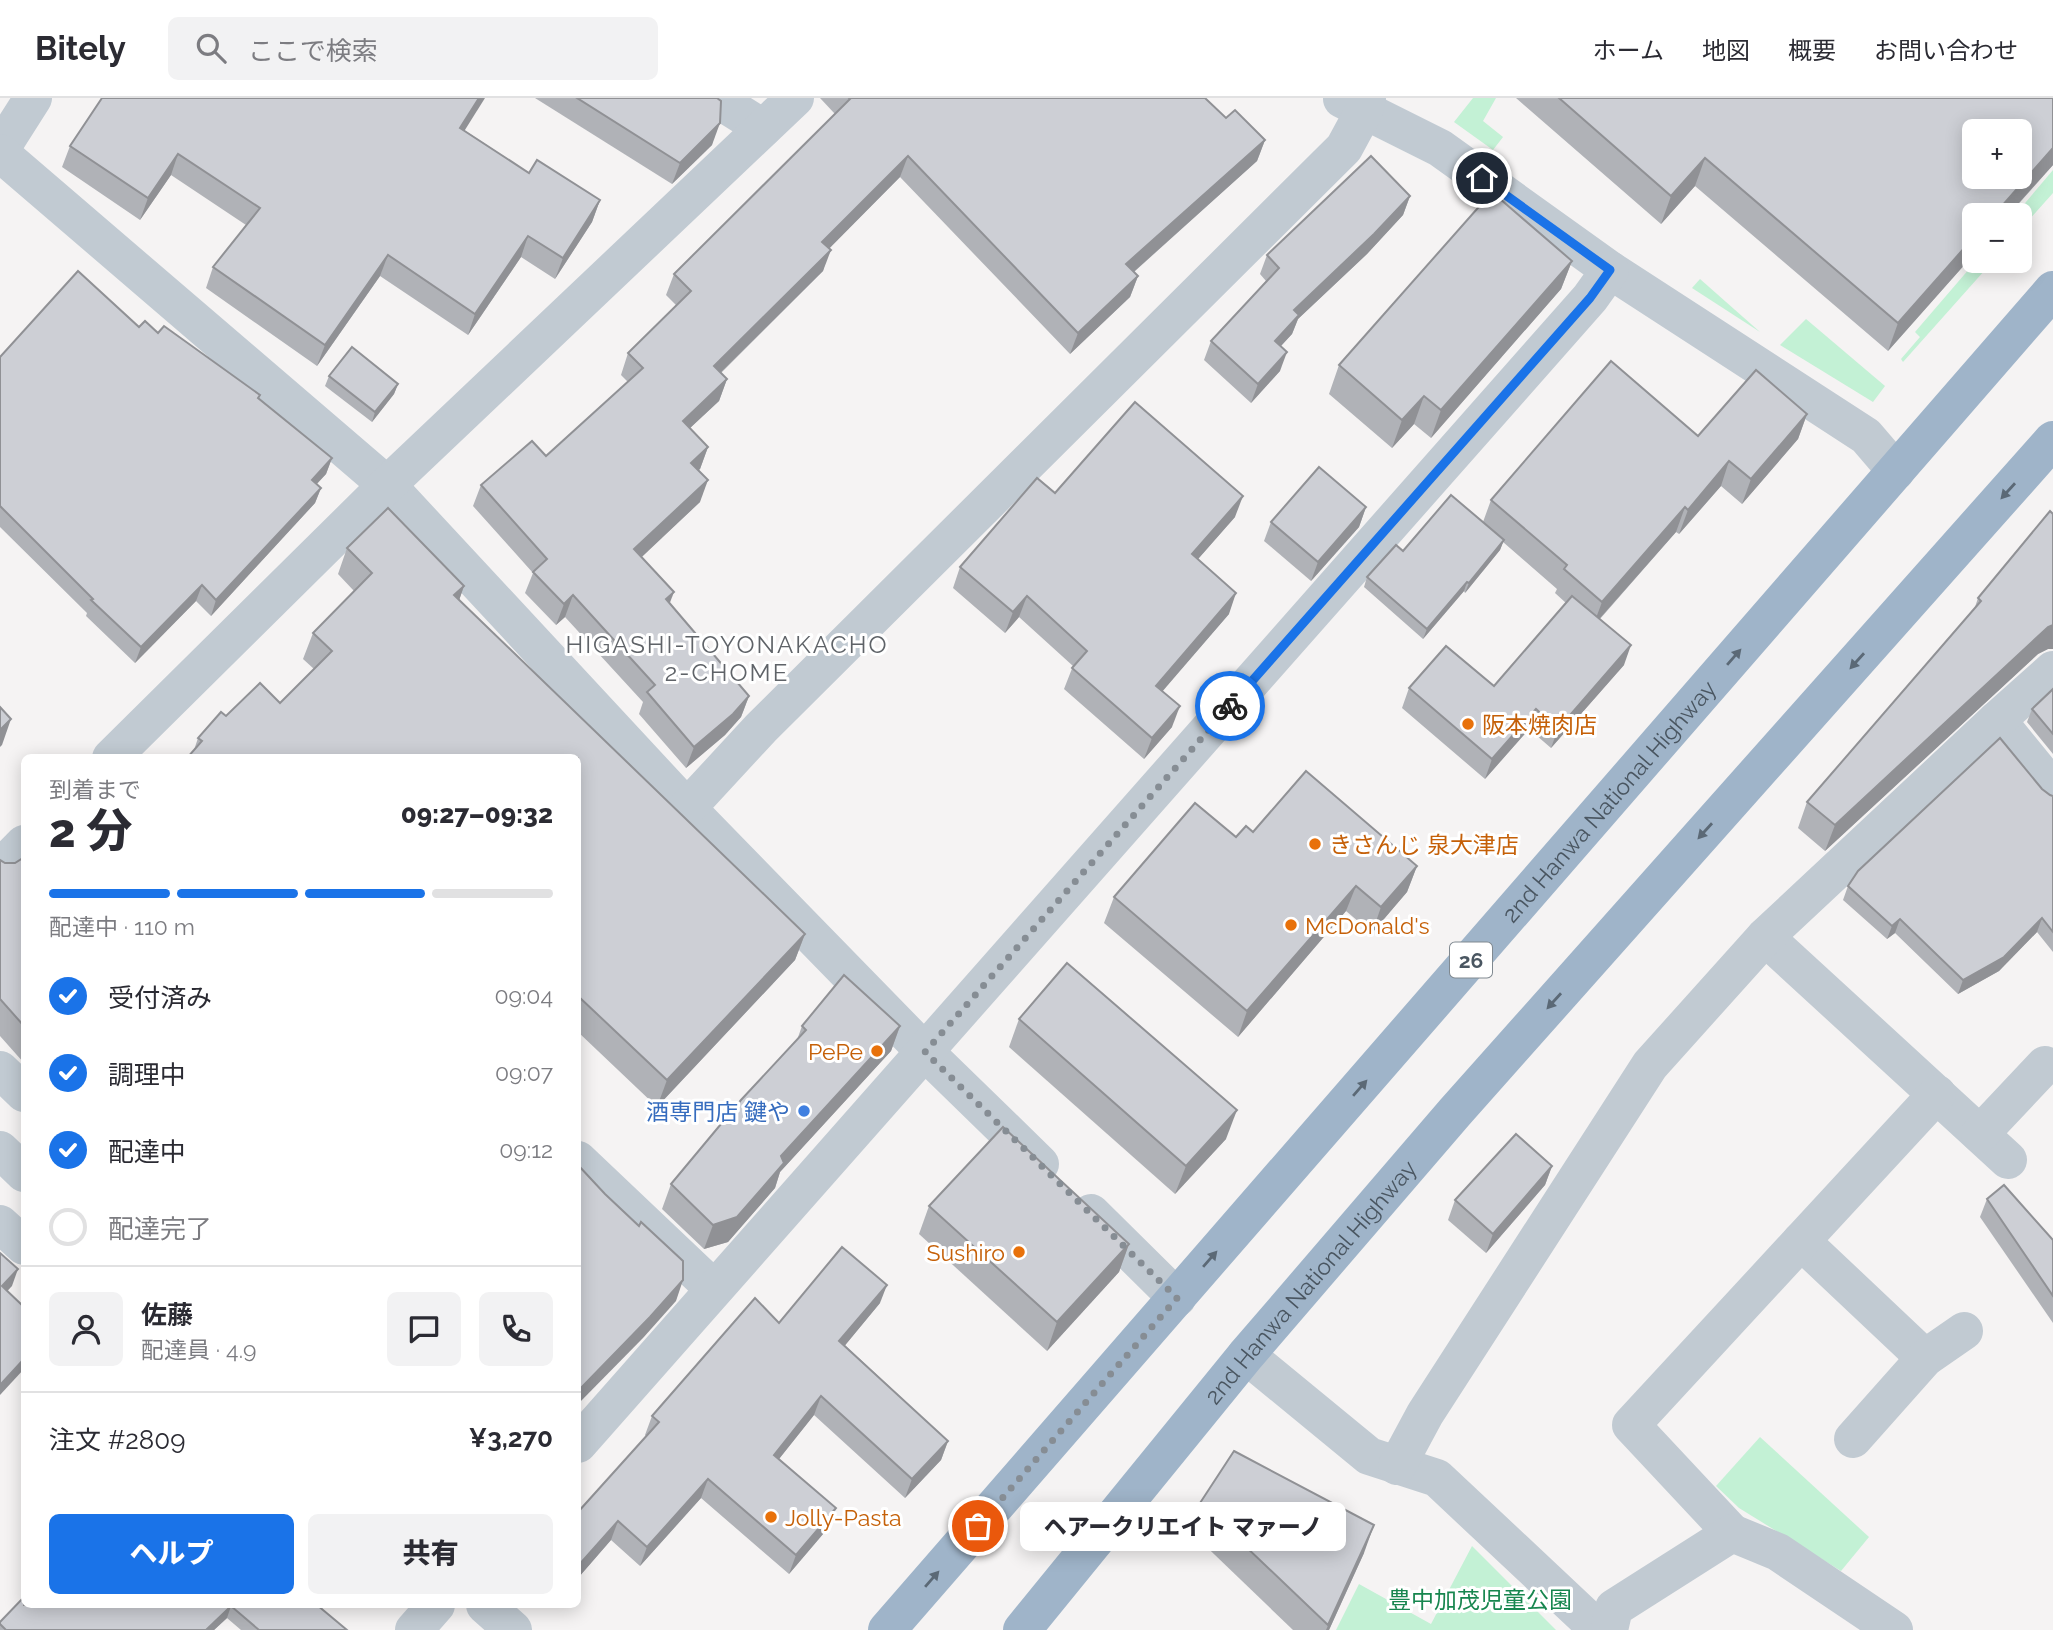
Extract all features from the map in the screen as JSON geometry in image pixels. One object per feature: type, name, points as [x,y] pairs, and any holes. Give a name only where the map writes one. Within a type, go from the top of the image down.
[{"type":"highway","name":"2nd Hanwa National Highway","points":[[887,1630],[2053,290]]},
{"type":"highway","name":"2nd Hanwa National Highway","points":[[1022,1630],[1246,1356],[1455,1112],[2053,440]]},
{"type":"street","points":[[33,98],[0,152],[387,485],[687,808],[925,1052],[1177,1298]]},
{"type":"street","points":[[715,98],[763,128]]},
{"type":"street","points":[[130,751],[387,485],[795,98]]},
{"type":"street","points":[[687,808],[771,718],[1344,148],[1357,102],[1440,148],[1610,270],[1866,436],[1896,471]]},
{"type":"street","points":[[581,1441],[1590,298],[1610,270]]},
{"type":"street","points":[[1397,1466],[1424,1414],[1650,1065],[1765,937],[2053,670]]},
{"type":"street","points":[[1997,720],[2053,789]]},
{"type":"street","points":[[0,868],[21,847]]},
{"type":"street","points":[[1765,937],[2008,1160]]},
{"type":"street","points":[[1980,1134],[2045,1065]]},
{"type":"street","points":[[0,1070],[21,1091]]},
{"type":"street","points":[[1894,1630],[1778,1552],[1732,1533],[1631,1425],[1937,1094]]},
{"type":"street","points":[[0,1150],[21,1170]]},
{"type":"street","points":[[581,1163],[714,1289]]},
{"type":"street","points":[[0,1224],[21,1243]]},
{"type":"street","points":[[1801,1241],[1925,1358]]},
{"type":"street","points":[[1853,1439],[1925,1358],[1965,1331]]},
{"type":"street","points":[[1246,1356],[1369,1456],[1437,1478],[1599,1630]]},
{"type":"street","points":[[1609,1630],[1614,1608],[1732,1533]]},
{"type":"street","points":[[414,1630],[433,1608]]},
{"type":"street","points":[[488,1608],[513,1630]]},
{"type":"green space","points":[[1473,98],[1496,98],[1483,121],[1503,137],[1493,150],[1454,122]]},
{"type":"green space","points":[[2053,170],[2053,193],[2032,217],[2032,203],[2025,203]]},
{"type":"green space","points":[[1966,273],[1982,273],[1903,362],[1901,359],[1920,337],[1915,332]]},
{"type":"green space","points":[[1700,279],[1760,332],[1692,288]]},
{"type":"green space","points":[[1806,319],[1885,386],[1873,402],[1780,345]]},
{"type":"green space","points":[[1760,1437],[1869,1537],[1841,1571],[1739,1508],[1716,1486]]},
{"type":"green space","name":"豊中加茂児童公園","points":[[1472,1546],[1556,1630],[1336,1630],[1359,1584],[1431,1624]]},
{"type":"building","points":[[102,98],[479,98],[460,128],[529,173],[537,160],[600,200],[563,258],[528,236],[475,314],[388,255],[325,345],[213,267],[260,208],[178,154],[148,198],[70,146]]},
{"type":"building","points":[[577,98],[717,98],[721,101],[720,123],[680,163]]},
{"type":"building","points":[[849,98],[1205,98],[1226,118],[1235,110],[1265,140],[1126,264],[1138,276],[1078,333],[908,156],[822,242],[831,250],[714,366],[727,379],[683,421],[708,447],[691,463],[708,480],[634,549],[674,592],[666,599],[749,696],[733,714],[694,747],[647,692],[655,685],[573,595],[564,604],[533,572],[547,559],[481,485],[532,441],[546,456],[643,368],[628,353],[691,291],[674,274]]},
{"type":"building","points":[[1559,98],[2053,98],[2053,148],[2032,172],[2032,119],[1962,119],[1962,189],[2017,189],[2005,203],[1962,203],[1962,251],[1898,323],[1705,158],[1671,196]]},
{"type":"building","points":[[1371,156],[1410,196],[1294,310],[1299,315],[1275,341],[1287,352],[1258,384],[1211,341],[1279,268],[1267,255]]},
{"type":"building","points":[[1492,192],[1572,261],[1441,410],[1424,396],[1402,420],[1339,365]]},
{"type":"building","points":[[78,271],[139,327],[145,321],[158,333],[164,326],[260,395],[258,398],[332,458],[312,480],[321,488],[216,600],[202,585],[141,647],[91,600],[93,599],[0,506],[0,357]]},
{"type":"building","points":[[352,347],[398,384],[375,412],[329,376]]},
{"type":"building","points":[[1611,361],[1698,436],[1756,370],[1807,414],[1751,479],[1729,461],[1688,510],[1685,507],[1602,602],[1564,569],[1567,565],[1491,500]]},
{"type":"building","points":[[1135,402],[1243,496],[1192,554],[1236,593],[1156,686],[1180,706],[1152,738],[1072,668],[1087,651],[1027,596],[1013,612],[960,567],[1037,478],[1055,493]]},
{"type":"building","points":[[1319,467],[1366,507],[1318,562],[1271,522]]},
{"type":"building","points":[[1451,495],[1504,540],[1427,629],[1367,577],[1396,545],[1403,551]]},
{"type":"building","points":[[388,508],[464,586],[454,595],[805,934],[667,1080],[581,999],[581,754],[191,754],[202,741],[198,738],[221,712],[226,716],[260,683],[280,703],[332,651],[313,633],[372,573],[347,548]]},
{"type":"building","points":[[2050,511],[2053,514],[2053,625],[1835,825],[1807,802],[1981,601],[1978,598]]},
{"type":"building","points":[[1572,596],[1631,645],[1558,729],[1536,709],[1492,759],[1409,688],[1446,646],[1494,686]]},
{"type":"building","points":[[2053,689],[2053,734],[2032,709]]},
{"type":"building","points":[[0,707],[11,719],[0,730]]},
{"type":"building","points":[[2000,738],[2042,789],[2053,796],[2053,932],[2042,918],[2004,957],[1963,980],[1900,919],[1892,926],[1848,886],[1858,871]]},
{"type":"building","points":[[1306,771],[1417,866],[1381,907],[1356,886],[1247,1011],[1114,897],[1195,803],[1236,837],[1246,826],[1253,832]]},
{"type":"building","points":[[21,859],[21,1023],[0,999],[0,860],[15,863]]},
{"type":"building","points":[[1067,963],[1237,1110],[1186,1166],[1019,1019]]},
{"type":"building","points":[[844,975],[900,1026],[781,1156],[784,1163],[737,1217],[713,1225],[671,1184],[741,1100],[806,1030],[802,1026]]},
{"type":"building","name":"Sushiro","points":[[1003,1127],[1129,1244],[1057,1322],[929,1206]]},
{"type":"building","points":[[1516,1134],[1552,1166],[1493,1234],[1455,1200]]},
{"type":"building","points":[[581,1168],[639,1226],[641,1222],[683,1261],[683,1280],[581,1388]]},
{"type":"building","points":[[2004,1185],[2053,1240],[2053,1296],[1987,1199]]},
{"type":"building","points":[[842,1247],[887,1285],[839,1341],[948,1441],[912,1479],[821,1396],[774,1455],[836,1508],[796,1555],[708,1479],[647,1547],[618,1521],[581,1563],[581,1509],[659,1422],[652,1416],[755,1298],[779,1323]]},
{"type":"building","points":[[0,1253],[18,1269],[2,1286],[21,1304],[21,1362],[0,1385]]},
{"type":"building","points":[[1234,1451],[1374,1525],[1328,1625],[1200,1503]]},
{"type":"building","points":[[21,1600],[21,1608],[229,1608],[206,1630],[6,1630],[0,1622]]},
{"type":"building","points":[[233,1608],[321,1608],[347,1630],[259,1630]]},
{"type":"way so far","points":[[978,1526],[1177,1298],[925,1052],[1230,706]]},
{"type":"place","name":"阪本焼肉店","points":[[1468,724]]},
{"type":"place","name":"きさんじ 泉大津店","points":[[1315,844]]},
{"type":"place","name":"McDonald's","points":[[1291,925]]},
{"type":"place","name":"PePe","points":[[877,1051]]},
{"type":"place","name":"酒専門店 鍵や","points":[[804,1111]]},
{"type":"place","name":"Sushiro","points":[[1019,1252]]},
{"type":"place","name":"Jolly-Pasta","points":[[771,1517]]},
{"type":"place","name":"ヘアークリエイト マァーノ","points":[[978,1526]]},
{"type":"district","name":"HIGASHI-TOYONAKACHO 2-CHOME","points":[[727,658]]},
{"type":"route","points":[[1230,706],[1590,298],[1610,270],[1482,178]]}]
